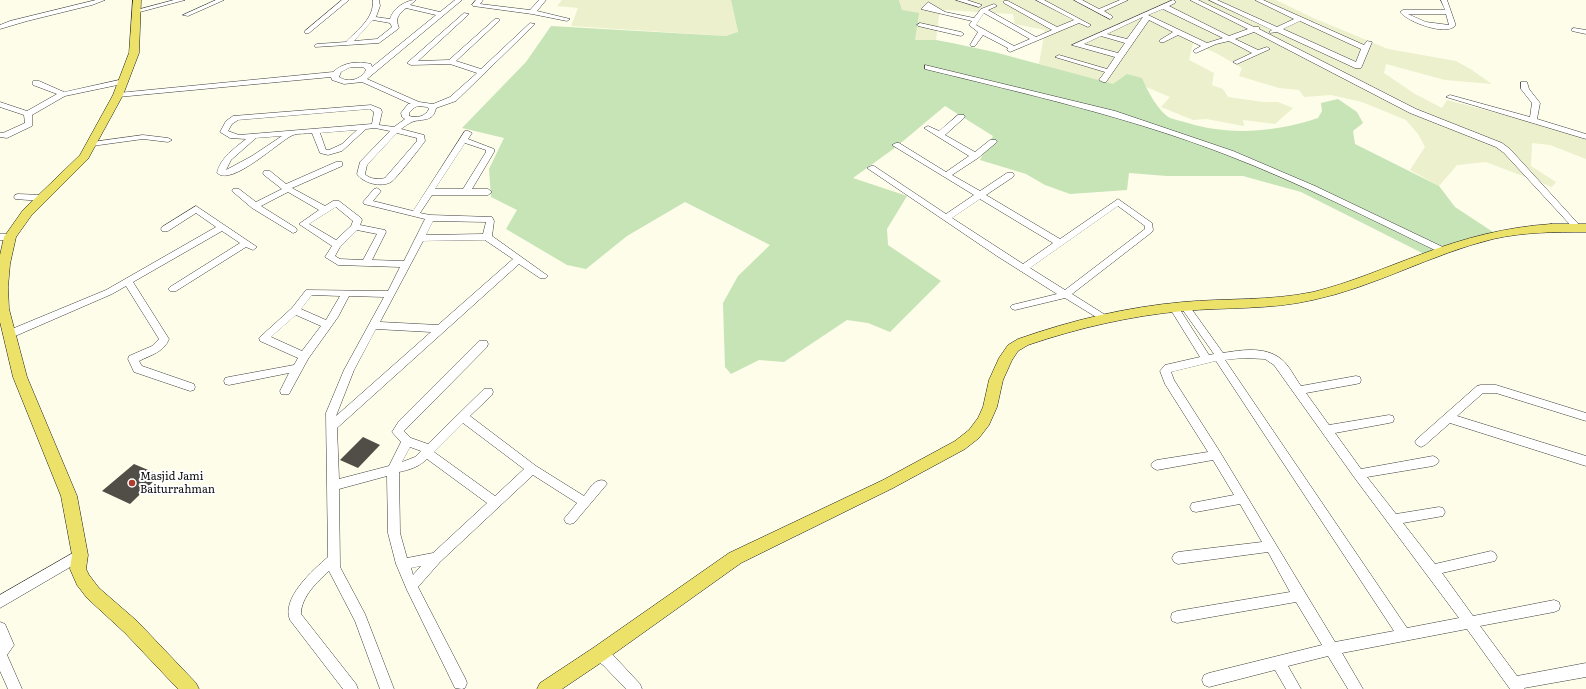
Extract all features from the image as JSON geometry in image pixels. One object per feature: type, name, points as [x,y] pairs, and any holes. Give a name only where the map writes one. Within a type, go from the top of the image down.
[{"type":"main road","points":[[136,6],[134,53],[118,95],[92,144],[77,165],[42,198],[5,237],[2,264],[3,309],[20,377],[69,496],[80,555],[78,569],[83,580],[93,593],[132,627],[190,689]]},
{"type":"main road","points":[[546,689],[735,558],[888,484],[960,445],[974,434],[984,421],[990,407],[996,380],[1001,368],[1013,348],[1043,335],[1104,318],[1179,306],[1269,303],[1313,296],[1472,241],[1504,233],[1551,228],[1582,228]]},
{"type":"street","points":[[0,27],[69,10],[102,0]]},
{"type":"street","points":[[136,6],[183,0],[186,18],[221,0]]},
{"type":"street","points":[[307,32],[346,0]]},
{"type":"street","points":[[348,44],[376,11],[376,0]]},
{"type":"street","points":[[392,21],[395,14],[413,0]]},
{"type":"street","points":[[335,74],[335,78],[340,81],[353,82],[362,79],[459,0]]},
{"type":"street","points":[[480,0],[475,5],[532,12],[567,19]]},
{"type":"street","points":[[532,12],[543,0]]},
{"type":"street","points":[[959,0],[994,6],[1008,1],[1057,30]]},
{"type":"street","points":[[1039,0],[1088,26]]},
{"type":"street","points":[[1077,0],[1110,17]]},
{"type":"street","points":[[1193,0],[1261,28],[1358,52],[1290,14],[1258,0]]},
{"type":"street","points":[[1200,0],[1261,28],[1357,78],[1359,81],[1413,111],[1503,148],[1582,228]]},
{"type":"street","points":[[1212,0],[1353,80],[1359,81]]},
{"type":"street","points":[[1444,0],[1452,23],[1452,26],[1450,27],[1431,25],[1414,20],[1407,17],[1403,12],[1448,12]]},
{"type":"street","points":[[1099,11],[1120,1]]},
{"type":"street","points":[[1120,56],[1076,45],[1125,23],[1146,16],[1173,2]]},
{"type":"street","points":[[982,5],[976,20],[972,25],[1011,49],[1078,21]]},
{"type":"street","points":[[982,5],[1035,39]]},
{"type":"street","points":[[1163,6],[1227,36],[1258,53]]},
{"type":"street","points":[[401,9],[418,13],[428,12],[441,14]]},
{"type":"street","points":[[943,13],[961,34]]},
{"type":"street","points":[[466,14],[411,63],[451,62],[482,72]]},
{"type":"street","points":[[1261,28],[1290,14]]},
{"type":"street","points":[[1103,80],[1146,16]]},
{"type":"street","points":[[1146,16],[1207,46]]},
{"type":"street","points":[[371,18],[392,21]]},
{"type":"street","points":[[1196,51],[1227,36],[1299,19]]},
{"type":"street","points":[[451,62],[497,20]]},
{"type":"street","points":[[920,25],[953,24],[976,20]]},
{"type":"street","points":[[316,46],[382,40],[396,28],[392,21]]},
{"type":"street","points":[[1125,23],[1139,28]]},
{"type":"street","points":[[433,107],[453,98],[532,24]]},
{"type":"street","points":[[1574,30],[1586,32]]},
{"type":"street","points":[[982,32],[975,42],[990,36]]},
{"type":"street","points":[[1162,41],[1178,32]]},
{"type":"street","points":[[1101,34],[1129,42]]},
{"type":"street","points":[[1237,62],[1267,49]]},
{"type":"street","points":[[1059,57],[1108,71]]},
{"type":"street","points":[[118,95],[335,74],[344,67],[357,64],[368,66],[370,72]]},
{"type":"street","points":[[928,67],[1112,113],[1230,153],[1312,188],[1439,252],[1328,199],[1251,166],[1188,142],[1114,117],[942,74],[928,67]]},
{"type":"street","points":[[362,79],[418,104]]},
{"type":"street","points":[[0,104],[28,114],[63,94],[124,81]]},
{"type":"street","points":[[36,83],[63,94]]},
{"type":"street","points":[[1524,84],[1525,89],[1536,103],[1533,121]]},
{"type":"street","points":[[1450,97],[1586,137]]},
{"type":"street","points":[[418,104],[429,104],[433,107],[432,113],[428,116],[416,119],[406,116],[405,113],[411,106],[418,104]]},
{"type":"street","points":[[374,126],[378,112],[377,109],[371,108],[236,118],[229,123],[224,132],[233,136],[254,136],[374,126],[395,130],[420,137],[421,141],[388,180],[380,182],[364,178],[361,174],[363,164],[395,130],[411,118]]},
{"type":"street","points":[[0,135],[4,136],[29,124],[28,114]]},
{"type":"street","points":[[940,135],[961,117]]},
{"type":"street","points":[[315,132],[323,151],[330,154],[337,152],[364,127]]},
{"type":"street","points":[[928,128],[975,156]]},
{"type":"street","points":[[254,136],[226,162],[220,173],[226,174],[239,168],[292,133]]},
{"type":"street","points":[[92,144],[143,137],[168,140]]},
{"type":"street","points":[[415,214],[466,137],[490,149],[490,152],[466,192]]},
{"type":"street","points":[[947,175],[993,142]]},
{"type":"street","points":[[896,146],[1060,243]]},
{"type":"street","points":[[255,206],[287,188],[339,164]]},
{"type":"street","points":[[871,168],[1000,254],[1104,318]]},
{"type":"street","points":[[268,172],[287,188],[325,210]]},
{"type":"street","points":[[946,218],[1010,175]]},
{"type":"street","points":[[377,190],[367,202],[430,218],[486,218],[490,221],[486,237]]},
{"type":"street","points":[[236,191],[290,231],[336,203],[358,220],[355,227],[337,245],[330,257],[338,262],[407,264]]},
{"type":"street","points":[[430,192],[488,192]]},
{"type":"street","points":[[18,198],[42,198]]},
{"type":"street","points":[[1015,307],[1065,295],[1149,230],[1149,225],[1118,202],[1024,268]]},
{"type":"street","points":[[165,229],[196,208],[250,245],[173,289]]},
{"type":"street","points":[[387,689],[360,618],[336,574],[334,567],[334,485],[331,413],[349,370],[407,264],[430,218]]},
{"type":"street","points":[[303,224],[337,245]]},
{"type":"street","points":[[10,334],[109,292],[222,227]]},
{"type":"street","points":[[355,227],[382,232],[366,263]]},
{"type":"street","points":[[420,238],[486,237],[543,276]]},
{"type":"street","points":[[331,427],[518,259]]},
{"type":"street","points":[[128,281],[164,339],[163,344],[133,359],[138,369],[190,387]]},
{"type":"street","points":[[304,356],[264,338],[295,310],[310,292],[390,294]]},
{"type":"street","points":[[285,391],[304,356],[336,315],[346,293]]},
{"type":"street","points":[[1179,306],[1404,635]]},
{"type":"street","points":[[295,310],[327,325]]},
{"type":"street","points":[[374,325],[440,329]]},
{"type":"street","points":[[483,344],[403,424],[397,432],[407,441],[428,452],[496,503]]},
{"type":"street","points":[[1356,689],[1216,455],[1169,381],[1166,371],[1174,367],[1215,358],[1258,353],[1270,356],[1278,362],[1358,474],[1432,570],[1516,686],[1586,670]]},
{"type":"street","points":[[229,380],[297,368]]},
{"type":"street","points":[[1298,391],[1356,380]]},
{"type":"street","points":[[1421,442],[1480,389],[1486,388],[1496,389],[1586,417]]},
{"type":"street","points":[[334,485],[414,462],[428,452],[488,392]]},
{"type":"street","points":[[463,417],[532,469],[584,502]]},
{"type":"street","points":[[1448,418],[1586,461]]},
{"type":"street","points":[[1327,430],[1389,419]]},
{"type":"street","points":[[407,441],[393,469],[394,533],[402,564],[411,586],[460,683]]},
{"type":"street","points":[[1157,465],[1216,455]]},
{"type":"street","points":[[1358,474],[1433,461]]},
{"type":"street","points":[[411,586],[436,558],[532,469]]},
{"type":"street","points":[[570,520],[601,484]]},
{"type":"street","points":[[1196,507],[1242,499]]},
{"type":"street","points":[[1393,520],[1439,512]]},
{"type":"street","points":[[1178,558],[1271,546]]},
{"type":"street","points":[[0,602],[80,555]]},
{"type":"street","points":[[1432,570],[1491,557]]},
{"type":"street","points":[[402,564],[436,558]]},
{"type":"street","points":[[334,559],[308,585],[297,602],[294,611],[295,616],[351,689]]},
{"type":"street","points":[[1177,617],[1299,596]]},
{"type":"street","points":[[1209,680],[1331,649],[1554,606]]},
{"type":"street","points":[[0,628],[7,645],[0,654],[15,689]]},
{"type":"street","points":[[598,654],[608,660],[635,689]]},
{"type":"street","points":[[1278,662],[1294,689]]},
{"type":"green space","points":[[562,0],[731,0],[738,33],[726,36],[571,26],[578,8],[557,6]]},
{"type":"green space","points":[[731,0],[899,0],[902,10],[919,13],[915,40],[936,40],[994,52],[1113,84],[1127,74],[1142,78],[1153,100],[1170,118],[1220,130],[1253,131],[1286,127],[1302,123],[1318,118],[1322,111],[1321,103],[1338,99],[1357,112],[1363,123],[1353,131],[1355,144],[1439,186],[1455,207],[1496,234],[1434,259],[1301,192],[1243,176],[1167,176],[1129,173],[1127,190],[1070,194],[1045,185],[1026,174],[980,160],[993,136],[945,106],[896,147],[853,178],[907,196],[887,229],[888,245],[941,281],[890,332],[868,323],[847,320],[784,362],[759,360],[731,374],[725,367],[723,303],[738,276],[770,245],[685,202],[627,236],[586,269],[567,265],[506,229],[517,210],[491,197],[489,169],[504,138],[462,128],[526,62],[551,26],[726,36],[738,32]]},
{"type":"green space","points":[[899,0],[1276,0],[1311,17],[1388,49],[1456,61],[1492,84],[1445,80],[1386,64],[1384,73],[1415,94],[1442,108],[1447,100],[1550,127],[1586,139],[1586,159],[1550,145],[1532,143],[1531,166],[1556,182],[1552,187],[1486,162],[1457,165],[1439,186],[1410,170],[1425,147],[1418,134],[1406,120],[1362,102],[1331,95],[1304,97],[1299,90],[1279,88],[1239,76],[1242,68],[1216,53],[1193,43],[1189,60],[1214,73],[1212,85],[1223,89],[1228,97],[1263,102],[1278,102],[1293,108],[1275,124],[1243,120],[1244,126],[1206,119],[1193,120],[1161,107],[1170,97],[1127,79],[1119,90],[1039,64],[1045,30],[1015,24],[1013,14],[946,10],[939,15],[936,40],[914,40]]},
{"type":"building","points":[[363,437],[380,445],[358,468],[340,460]]},
{"type":"building","name":"Masjid Jami Baiturrahman","points":[[134,464],[160,475],[130,504],[102,491]]},
{"type":"place","name":"Masjid Jami Baiturrahman","points":[[132,483]]}]
